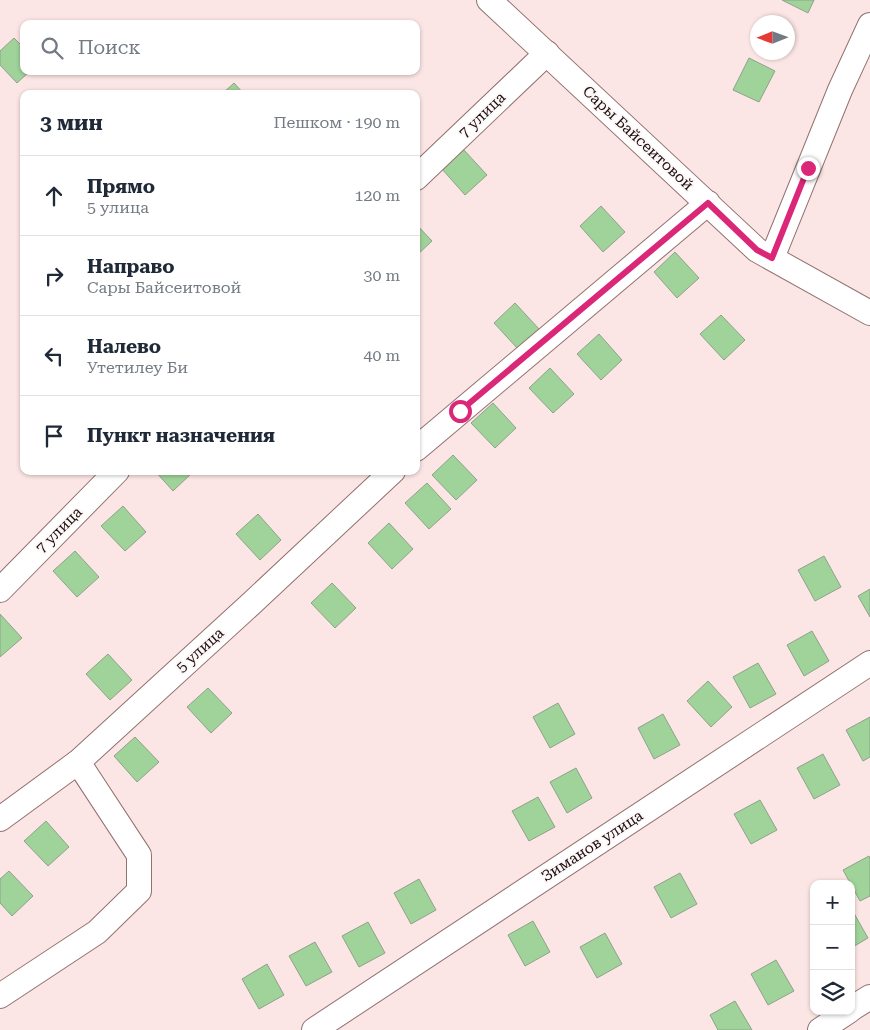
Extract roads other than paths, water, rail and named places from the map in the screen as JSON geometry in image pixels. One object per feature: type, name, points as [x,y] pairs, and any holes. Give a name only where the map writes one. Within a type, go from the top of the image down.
[{"type":"street","name":"Сары Байсеитовой","points":[[489,0],[757,250],[870,314]]},
{"type":"street","points":[[772,258],[840,90],[870,25]]},
{"type":"street","name":"7 улица","points":[[420,174],[548,53]]},
{"type":"street","points":[[420,446],[708,203]]},
{"type":"street","name":"7 улица","points":[[0,590],[113,475]]},
{"type":"street","name":"5 улица","points":[[0,819],[78,762],[389,475]]},
{"type":"street","name":"Зиманов улица","points":[[314,1030],[870,663]]},
{"type":"street","points":[[0,996],[97,932],[139,890],[140,855],[78,762]]},
{"type":"street","points":[[855,1007],[870,997]]},
{"type":"street","points":[[820,1030],[842,1015]]}]
